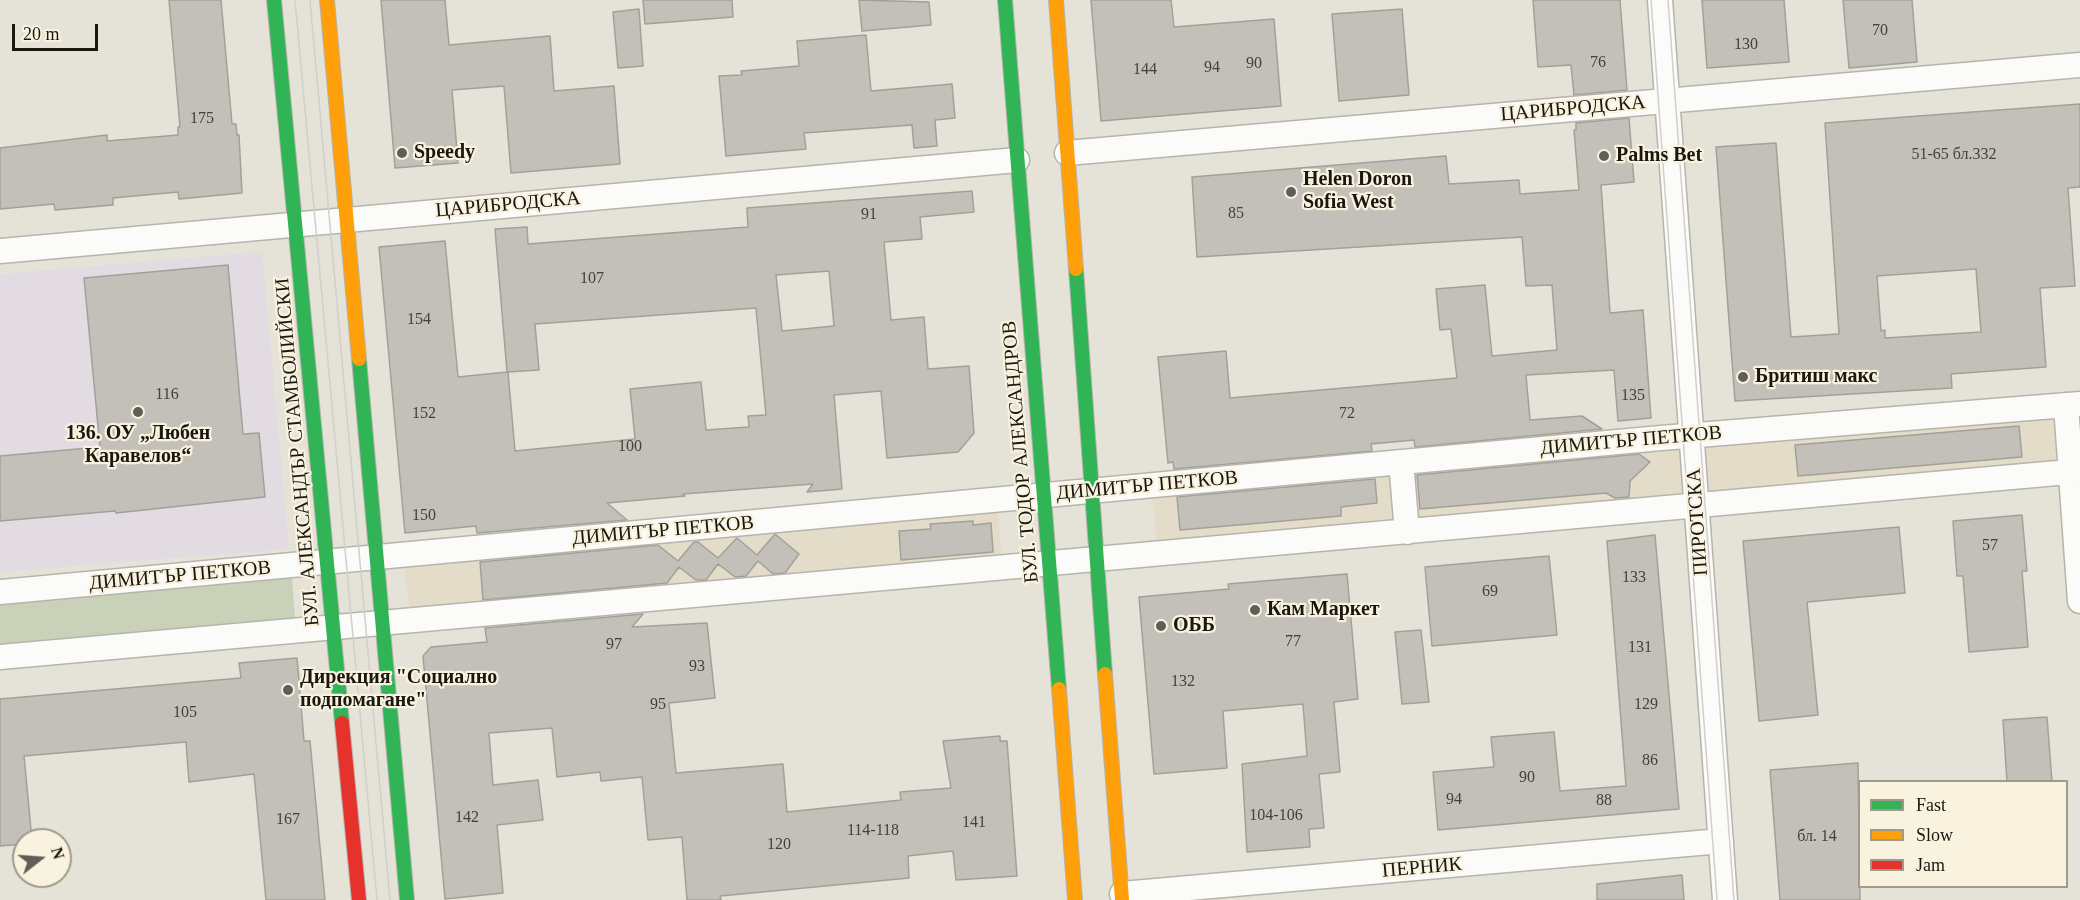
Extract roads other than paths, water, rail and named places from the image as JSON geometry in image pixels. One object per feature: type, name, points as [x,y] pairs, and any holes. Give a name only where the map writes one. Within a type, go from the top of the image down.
[{"type":"main road","name":"БУЛ. АЛЕКСАНДЪР СТАМБОЛИЙСКИ","points":[[274,0],[359,900]]},
{"type":"main road","points":[[327,0],[407,900]]},
{"type":"main road","name":"БУЛ. ТОДОР АЛЕКСАНДРОВ","points":[[1005,0],[1049,562],[1070,900]]},
{"type":"main road","points":[[1056,0],[1122,897]]},
{"type":"street","name":"ПИРОТСКА","points":[[1660,0],[1725,900]]},
{"type":"street","name":"ЦАРИБРОДСКА","points":[[1067,153],[2080,65]]},
{"type":"street","name":"ЦАРИБРОДСКА","points":[[0,251],[1017,160]]},
{"type":"street","name":"ДИМИТЪР ПЕТКОВ","points":[[0,592],[1401,462],[2073,404]]},
{"type":"street","points":[[2073,404],[2080,601]]},
{"type":"street","points":[[1401,462],[1407,532]]},
{"type":"street","points":[[0,657],[2076,471]]},
{"type":"street","name":"ПЕРНИК","points":[[1122,897],[1721,841]]},
{"type":"tram line","points":[[295,0],[377,900]]},
{"type":"tram line","points":[[310,0],[390,900]]},
{"type":"tram line","points":[[1651,0],[1717,900]]},
{"type":"tram line","points":[[1668,0],[1734,900]]},
{"type":"place","name":"Speedy","points":[[402,153]]},
{"type":"place","name":"Palms Bet","points":[[1604,156]]},
{"type":"place","name":"Helen Doron Sofia West","points":[[1291,192]]},
{"type":"place","name":"Бритиш макс","points":[[1743,377]]},
{"type":"place","name":"136. ОУ „Любен Каравелов“","points":[[138,412]]},
{"type":"place","name":"Кам Маркет","points":[[1255,610]]},
{"type":"place","name":"ОББ","points":[[1161,626]]},
{"type":"place","name":"Дирекция \"Социално подпомагане\"","points":[[288,690]]}]
